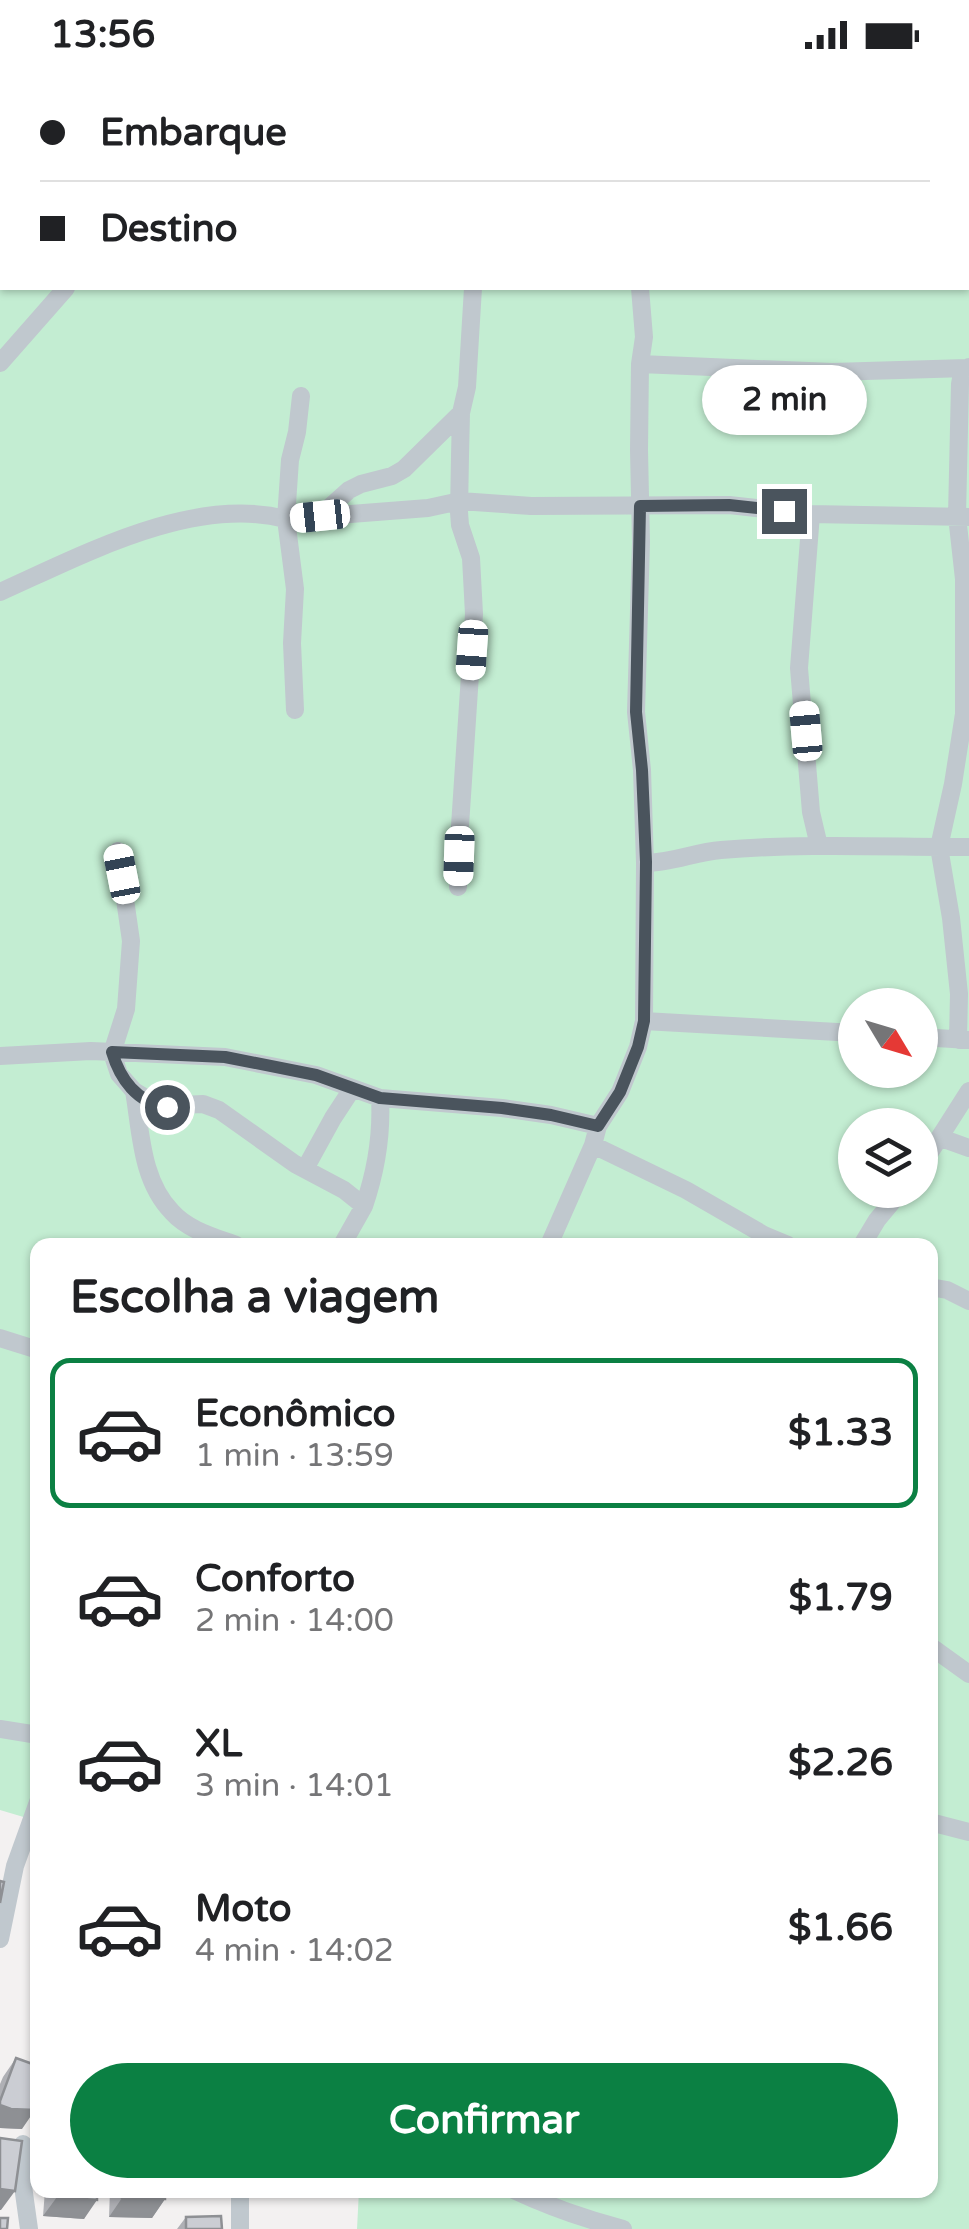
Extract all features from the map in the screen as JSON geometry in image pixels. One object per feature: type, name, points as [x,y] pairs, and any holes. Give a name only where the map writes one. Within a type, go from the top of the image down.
[{"type":"street","points":[[0,363],[64,290]]},
{"type":"street","points":[[458,888],[474,614],[471,558],[460,524],[461,413],[468,387],[474,290]]},
{"type":"street","points":[[552,1238],[598,1126],[620,1092],[644,1021],[646,862],[636,712],[640,364],[644,337],[640,290]]},
{"type":"street","points":[[640,364],[832,372],[968,367]]},
{"type":"street","points":[[938,1038],[964,1040],[939,847],[964,714],[960,384],[968,367]]},
{"type":"street","points":[[295,710],[295,589],[286,519],[290,460],[301,396]]},
{"type":"street","points":[[320,516],[349,490],[404,469],[461,413]]},
{"type":"street","points":[[0,592],[134,534],[180,521],[229,514],[253,513],[286,519],[414,510],[460,500],[531,506],[729,505],[810,514],[963,516]]},
{"type":"street","points":[[810,514],[800,668],[812,812],[819,846]]},
{"type":"street","points":[[646,862],[661,863],[716,850],[819,846],[969,848]]},
{"type":"street","points":[[118,851],[131,940],[126,1009],[112,1052],[119,1074],[134,1091],[159,1106],[211,1106],[364,1206]]},
{"type":"street","points":[[644,1021],[838,1032]]},
{"type":"street","points":[[0,1056],[112,1052],[225,1057],[316,1075],[380,1098],[502,1108],[598,1126]]},
{"type":"street","points":[[305,1169],[352,1089]]},
{"type":"street","points":[[134,1091],[146,1167],[155,1189],[172,1213],[216,1238]]},
{"type":"street","points":[[938,1142],[969,1091]]},
{"type":"street","points":[[346,1238],[364,1206],[378,1153],[380,1098]]},
{"type":"street","points":[[941,1138],[969,1148]]},
{"type":"street","points":[[593,1145],[686,1190],[769,1238]]},
{"type":"street","points":[[866,1238],[887,1208]]},
{"type":"street","points":[[938,1289],[969,1301]]},
{"type":"street","points":[[0,1338],[30,1347]]},
{"type":"street","points":[[938,1652],[969,1674]]},
{"type":"street","points":[[0,1729],[30,1734]]},
{"type":"street","points":[[0,1939],[15,1866],[30,1824]]},
{"type":"street","points":[[938,1824],[969,1832]]},
{"type":"street","points":[[0,2140],[30,2143],[23,2186],[29,2229]]},
{"type":"street","points":[[240,2198],[240,2229]]},
{"type":"street","points":[[533,2198],[623,2229]]},
{"type":"green space","points":[[0,290],[969,290],[969,2229],[357,2229],[359,2198],[938,2198],[938,1238],[30,1238],[30,1819],[0,1810]]},
{"type":"building","points":[[16,2058],[30,2063],[30,2110],[11,2109],[0,2105]]},
{"type":"building","points":[[0,2138],[22,2141],[15,2191],[0,2189]]},
{"type":"building","points":[[221,2216],[222,2229],[186,2229],[186,2217]]},
{"type":"building","points":[[0,2218],[8,2218],[7,2229],[0,2229]]},
{"type":"route","points":[[167,1107],[149,1102],[134,1091],[119,1074],[112,1052],[225,1057],[316,1075],[380,1098],[502,1108],[598,1126],[620,1092],[644,1021],[646,862],[636,712],[640,506],[729,505],[784,511]]}]
